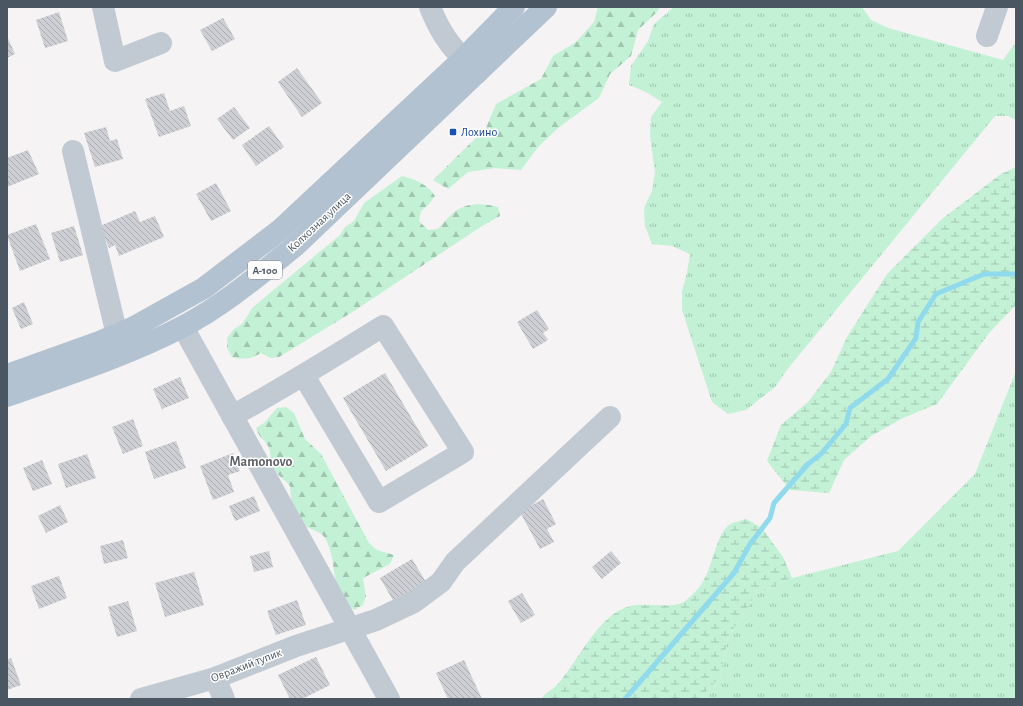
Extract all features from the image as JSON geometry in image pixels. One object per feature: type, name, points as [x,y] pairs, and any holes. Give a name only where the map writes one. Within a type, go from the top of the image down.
[{"type":"main road","points":[[470,66],[514,7]]},
{"type":"main road","points":[[470,66],[546,7]]},
{"type":"main road","name":"Колхозная улица","points":[[7,396],[105,361],[183,327],[256,277],[295,246],[470,66]]},
{"type":"main road","name":"Колхозная улица","points":[[7,375],[117,334],[166,311],[204,288],[280,230],[470,66]]},
{"type":"street","points":[[103,7],[115,61],[161,43]]},
{"type":"street","points":[[430,7],[447,42],[470,66]]},
{"type":"street","points":[[987,36],[997,7]]},
{"type":"street","points":[[73,151],[117,334]]},
{"type":"street","points":[[232,416],[304,376],[383,326],[463,452],[379,502],[304,376]]},
{"type":"street","points":[[183,327],[389,699]]},
{"type":"street","name":"Овражий тупик","points":[[141,699],[215,678],[296,646],[376,620],[414,602],[441,582],[455,562],[610,417]]},
{"type":"street","points":[[215,678],[224,699]]},
{"type":"green space","points":[[598,7],[660,7],[657,12],[638,30],[631,56],[610,74],[599,98],[558,128],[538,147],[521,170],[495,168],[468,172],[448,189],[433,180],[486,128],[496,104],[541,79],[553,56],[576,42],[594,22]]},
{"type":"green space","points":[[674,7],[862,7],[871,20],[888,28],[1003,60],[1016,42],[1016,120],[1008,116],[995,116],[786,371],[775,387],[746,410],[728,414],[712,402],[682,310],[682,291],[690,254],[672,246],[652,244],[645,226],[644,208],[652,191],[655,173],[650,135],[651,117],[662,102],[646,92],[629,85],[631,66],[648,41],[654,24]]},
{"type":"green space","points":[[1016,167],[1015,306],[989,333],[937,404],[903,418],[871,436],[844,460],[829,493],[790,490],[767,461],[781,425],[808,402],[831,372],[847,337],[887,274],[942,219],[1001,174]]},
{"type":"green space","points":[[402,176],[420,183],[428,188],[435,196],[421,211],[419,221],[428,230],[438,229],[458,209],[469,205],[481,204],[498,207],[500,216],[482,226],[354,311],[279,357],[270,358],[261,353],[254,357],[247,358],[232,357],[227,348],[227,338],[234,329],[242,324],[253,307],[340,235],[345,227],[354,221],[364,203]]},
{"type":"green space","points":[[1016,371],[1016,699],[699,699],[720,677],[728,637],[756,594],[792,578],[898,551],[975,474]]},
{"type":"green space","points":[[286,407],[294,413],[305,439],[321,454],[369,543],[377,550],[394,555],[390,564],[363,578],[366,596],[363,605],[354,610],[340,594],[330,549],[326,540],[321,534],[309,528],[299,520],[292,504],[290,486],[277,474],[273,468],[268,446],[256,428],[264,423],[277,408]]},
{"type":"green space","points":[[746,519],[762,528],[783,557],[792,578],[756,594],[728,637],[720,677],[699,699],[541,699],[557,685],[598,628],[608,618],[630,606],[672,605],[687,600],[695,592],[706,576],[716,547],[724,531],[729,525]]},
{"type":"building","points":[[59,12],[68,41],[45,48],[36,20]]},
{"type":"building","points":[[223,18],[235,39],[212,51],[200,30]]},
{"type":"building","points":[[7,36],[15,54],[7,58]]},
{"type":"building","points":[[297,68],[322,103],[302,117],[278,82]]},
{"type":"building","points":[[164,93],[170,111],[184,106],[191,126],[159,137],[145,99]]},
{"type":"building","points":[[234,107],[250,128],[233,140],[217,119]]},
{"type":"building","points":[[269,126],[284,147],[256,166],[242,145]]},
{"type":"building","points":[[106,127],[110,141],[117,139],[123,159],[95,167],[84,133]]},
{"type":"building","points":[[28,150],[39,174],[7,187],[7,158]]},
{"type":"building","points":[[216,183],[231,211],[211,221],[196,194]]},
{"type":"building","points":[[135,211],[140,222],[155,216],[164,237],[119,256],[115,245],[109,248],[100,226]]},
{"type":"building","points":[[36,224],[50,259],[20,271],[7,235]]},
{"type":"building","points":[[74,226],[83,255],[60,262],[51,233]]},
{"type":"building","points":[[24,302],[33,324],[21,329],[12,308]]},
{"type":"building","points":[[537,310],[549,329],[543,333],[548,340],[533,349],[517,322]]},
{"type":"building","points":[[385,373],[428,446],[386,471],[343,398]]},
{"type":"building","points":[[180,377],[189,398],[162,409],[153,389]]},
{"type":"building","points":[[133,419],[143,446],[123,454],[112,427]]},
{"type":"building","points":[[176,441],[186,468],[154,479],[145,452]]},
{"type":"building","points":[[233,453],[240,471],[228,475],[234,492],[213,500],[200,466]]},
{"type":"building","points":[[87,454],[96,478],[66,488],[58,464]]},
{"type":"building","points":[[42,460],[52,484],[33,491],[23,468]]},
{"type":"building","points":[[254,496],[260,511],[235,521],[229,506]]},
{"type":"building","points":[[543,499],[556,524],[547,529],[554,542],[540,549],[520,512]]},
{"type":"building","points":[[60,505],[68,522],[46,533],[38,516]]},
{"type":"building","points":[[123,540],[128,558],[104,564],[100,546]]},
{"type":"building","points":[[269,551],[273,567],[254,572],[250,556]]},
{"type":"building","points":[[611,551],[621,563],[602,579],[592,567]]},
{"type":"building","points":[[412,559],[426,582],[394,602],[380,578]]},
{"type":"building","points":[[194,572],[204,605],[165,617],[155,583]]},
{"type":"building","points":[[59,576],[67,598],[39,609],[31,586]]},
{"type":"building","points":[[522,593],[535,615],[521,623],[508,601]]},
{"type":"building","points":[[297,600],[306,625],[276,635],[267,611]]},
{"type":"building","points":[[128,601],[137,631],[117,637],[108,607]]},
{"type":"building","points":[[316,657],[330,685],[302,699],[290,699],[278,675]]},
{"type":"building","points":[[11,658],[21,685],[7,690],[7,660]]},
{"type":"building","points":[[464,660],[482,699],[448,699],[436,673]]},
{"type":"waterway","points":[[625,699],[734,573],[750,544],[770,518],[774,503],[808,464],[821,454],[846,424],[850,408],[888,379],[916,338],[918,322],[936,294],[984,274],[1016,274]]},
{"type":"place","name":"Лохино","points":[[453,132]]},
{"type":"district","name":"Mamonovo","points":[[261,462]]}]
